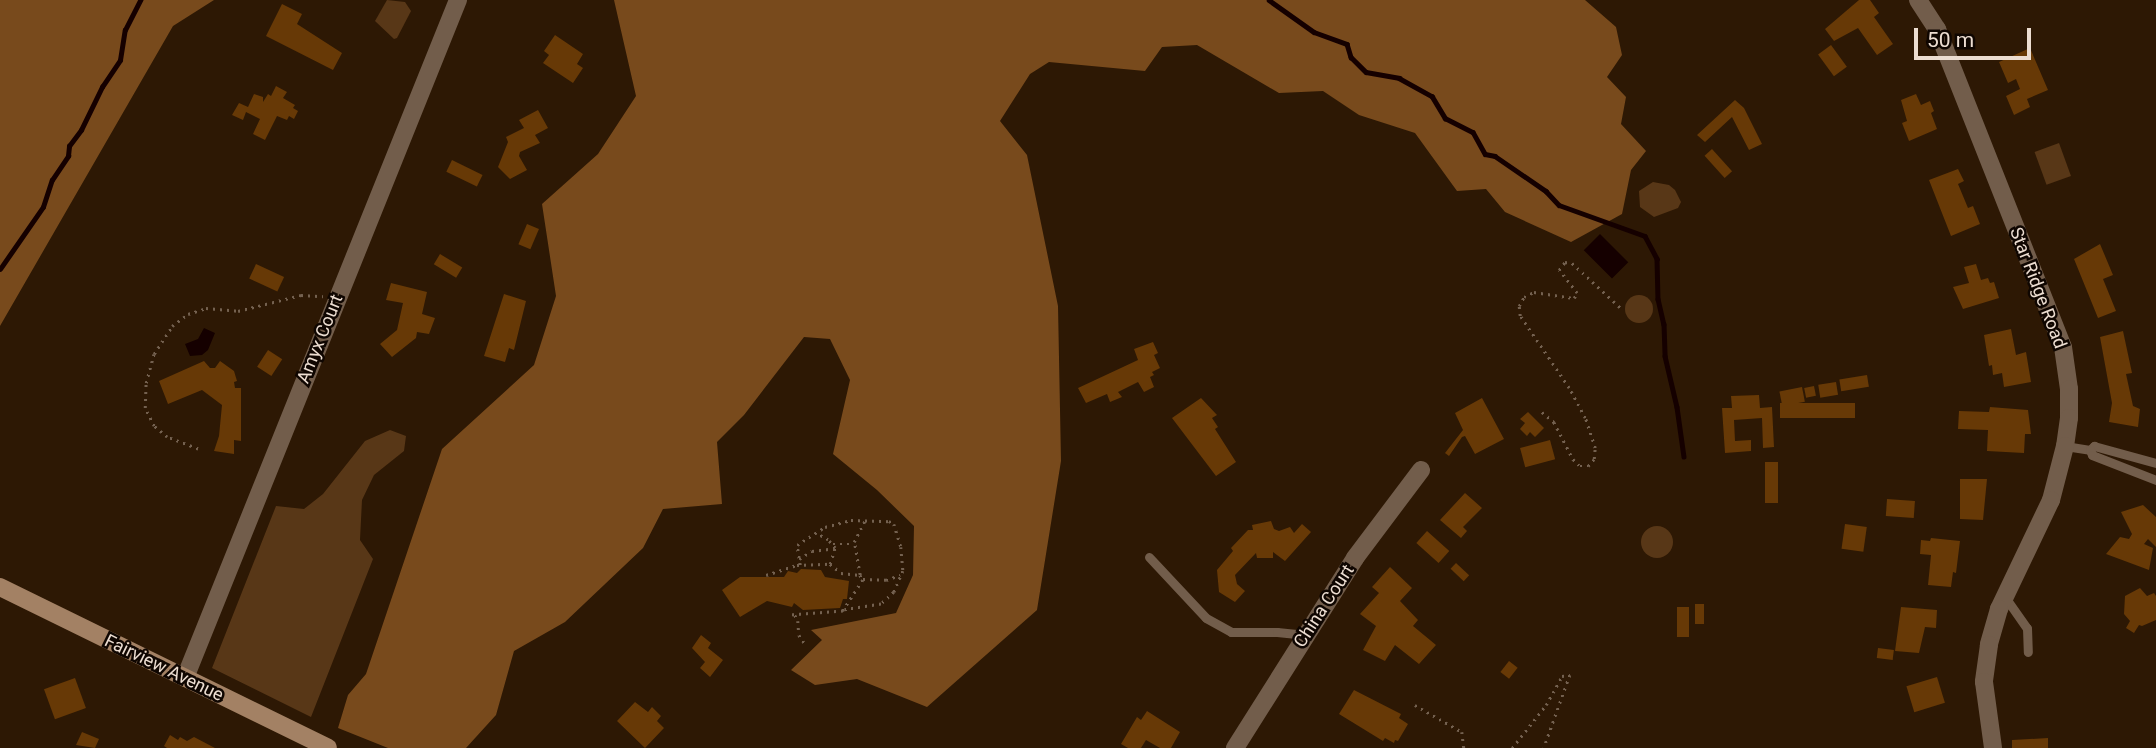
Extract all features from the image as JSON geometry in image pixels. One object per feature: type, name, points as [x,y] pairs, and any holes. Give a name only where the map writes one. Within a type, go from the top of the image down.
[{"type":"main road","name":"Fairview Avenue","points":[[0,587],[328,748]]},
{"type":"street","name":"Amyx Court","points":[[185,678],[458,0]]},
{"type":"street","name":"Star Ridge Road","points":[[1918,0],[1937,29],[2063,346],[2069,400],[2065,446],[2051,500],[2005,597],[1989,645],[1984,682],[1993,748]]},
{"type":"street","name":"China Court","points":[[1235,748],[1354,558],[1421,470]]},
{"type":"lane","points":[[2065,446],[2090,450]]},
{"type":"lane","points":[[2090,450],[2094,446],[2156,463]]},
{"type":"lane","points":[[2090,450],[2092,455],[2156,480]]},
{"type":"lane","points":[[1149,557],[1206,618],[1231,632],[1304,635]]},
{"type":"lane","points":[[2005,597],[2027,628],[2028,652]]},
{"type":"path","points":[[1542,412],[1554,422],[1573,459],[1580,466],[1588,466],[1594,459],[1595,448],[1585,418],[1570,388],[1520,316],[1518,306],[1524,297],[1534,292],[1574,298],[1577,293],[1559,270],[1565,262],[1572,262],[1621,308]]},
{"type":"path","points":[[198,449],[167,437],[154,426],[145,408],[146,383],[154,354],[172,326],[188,314],[206,308],[238,311],[301,295],[336,300]]},
{"type":"path","points":[[863,579],[854,542],[864,520]]},
{"type":"path","points":[[800,565],[797,545],[840,522],[889,521],[894,524],[901,547],[902,574],[889,600],[844,610],[792,614],[798,621],[799,635],[805,644]]},
{"type":"path","points":[[816,533],[835,547]]},
{"type":"path","points":[[799,559],[811,551],[854,542]]},
{"type":"path","points":[[830,564],[835,547]]},
{"type":"path","points":[[766,575],[800,565],[830,564],[841,573],[860,575]]},
{"type":"path","points":[[863,579],[886,580],[902,574]]},
{"type":"path","points":[[844,610],[861,587],[863,579]]},
{"type":"path","points":[[1512,748],[1546,705],[1562,676],[1570,675],[1544,748]]},
{"type":"path","points":[[1415,705],[1462,732],[1464,748]]},
{"type":"shaded area","points":[[0,0],[214,0],[173,26],[0,326]]},
{"type":"shaded area","points":[[387,0],[405,2],[411,11],[394,39],[375,21]]},
{"type":"shaded area","points":[[614,0],[1585,0],[1616,27],[1622,55],[1607,77],[1626,97],[1621,124],[1646,151],[1631,170],[1622,214],[1571,242],[1505,212],[1486,189],[1457,191],[1415,133],[1359,115],[1323,91],[1279,93],[1197,45],[1162,47],[1145,71],[1049,62],[1030,74],[1000,121],[1027,155],[1058,306],[1061,461],[1037,610],[927,707],[857,679],[815,685],[791,670],[822,640],[811,630],[896,613],[913,575],[914,526],[877,490],[833,454],[850,380],[830,339],[804,337],[744,415],[717,442],[722,504],[663,509],[643,548],[565,622],[514,651],[496,715],[466,748],[388,748],[338,728],[348,695],[366,674],[442,449],[534,365],[556,296],[542,204],[598,154],[636,96]]},
{"type":"shaded area","points":[[2059,143],[2071,176],[2047,185],[2035,152]]},
{"type":"shaded area","points":[[1653,182],[1669,185],[1675,190],[1681,202],[1678,208],[1654,217],[1640,207],[1639,191]]},
{"type":"shaded area","points":[[1600,234],[1628,262],[1612,279],[1584,250]]},
{"type":"shaded area","points":[[1639,295],[1649,299],[1653,309],[1649,319],[1639,323],[1629,319],[1625,309],[1629,299]]},
{"type":"shaded area","points":[[204,328],[215,333],[208,350],[202,355],[190,356],[185,344],[198,339]]},
{"type":"shaded area","points":[[390,430],[406,436],[404,451],[374,475],[362,500],[360,540],[373,559],[311,717],[212,668],[276,506],[304,509],[323,494],[365,441]]},
{"type":"shaded area","points":[[1657,526],[1668,531],[1673,542],[1668,553],[1657,558],[1646,553],[1641,542],[1646,531]]},
{"type":"building","points":[[1859,0],[1870,0],[1879,13],[1874,17],[1893,44],[1877,55],[1858,28],[1834,41],[1825,29]]},
{"type":"building","points":[[282,4],[302,14],[297,24],[342,53],[333,70],[266,36]]},
{"type":"building","points":[[555,35],[583,54],[577,64],[583,68],[573,83],[543,63],[549,55],[544,51]]},
{"type":"building","points":[[1831,45],[1847,67],[1834,76],[1818,54]]},
{"type":"building","points":[[2030,48],[2048,90],[2027,99],[2030,107],[2014,115],[2006,96],[2020,89],[2016,79],[2008,83],[1999,62]]},
{"type":"building","points":[[276,86],[287,92],[283,98],[295,105],[293,108],[298,111],[294,119],[289,116],[287,120],[277,116],[265,140],[253,134],[260,119],[246,112],[243,120],[232,115],[239,103],[248,107],[254,94],[263,97],[263,102],[268,94],[271,96]]},
{"type":"building","points":[[1916,94],[1921,105],[1930,101],[1937,129],[1909,141],[1902,123],[1907,121],[1901,100]]},
{"type":"building","points":[[1735,100],[1744,108],[1762,144],[1749,150],[1732,117],[1705,142],[1697,135]]},
{"type":"building","points":[[538,110],[548,128],[535,135],[540,143],[520,152],[519,156],[527,170],[510,179],[498,167],[508,142],[506,137],[524,128],[519,120]]},
{"type":"building","points":[[1712,149],[1732,171],[1725,178],[1705,156]]},
{"type":"building","points":[[452,160],[483,175],[477,187],[446,172]]},
{"type":"building","points":[[1958,169],[1964,181],[1958,184],[1968,208],[1973,206],[1980,224],[1951,236],[1929,180]]},
{"type":"building","points":[[527,224],[539,229],[530,249],[518,244]]},
{"type":"building","points":[[2100,244],[2113,275],[2103,279],[2116,311],[2098,318],[2074,259]]},
{"type":"building","points":[[440,254],[462,267],[456,278],[434,264]]},
{"type":"building","points":[[256,264],[284,277],[277,292],[249,279]]},
{"type":"building","points":[[1976,264],[1981,280],[1988,278],[1990,283],[1994,282],[1999,298],[1963,309],[1953,287],[1969,283],[1964,267]]},
{"type":"building","points":[[391,283],[427,292],[422,314],[435,318],[429,334],[417,332],[416,338],[392,357],[380,344],[397,330],[403,303],[386,300]]},
{"type":"building","points":[[504,294],[526,301],[514,350],[509,348],[505,362],[484,356]]},
{"type":"building","points":[[2011,329],[2016,355],[2026,352],[2031,382],[2004,387],[2002,373],[1993,375],[1992,365],[1989,366],[1984,335]]},
{"type":"building","points":[[2123,331],[2132,373],[2126,374],[2133,406],[2140,409],[2138,427],[2109,422],[2112,403],[2100,337]]},
{"type":"building","points":[[1153,342],[1158,353],[1154,355],[1160,368],[1152,372],[1154,375],[1150,377],[1154,387],[1144,392],[1138,382],[1118,392],[1122,397],[1110,402],[1107,394],[1086,403],[1078,388],[1138,360],[1134,349]]},
{"type":"building","points":[[268,350],[282,359],[271,376],[257,367]]},
{"type":"building","points":[[204,361],[210,368],[215,368],[220,361],[234,371],[237,381],[234,382],[235,388],[241,388],[241,441],[234,440],[234,454],[214,451],[219,436],[222,405],[202,390],[168,404],[159,381]]},
{"type":"building","points":[[1867,375],[1869,387],[1841,391],[1839,379]]},
{"type":"building","points":[[1836,382],[1838,395],[1820,398],[1818,385]]},
{"type":"building","points":[[1814,386],[1816,396],[1806,398],[1804,388]]},
{"type":"building","points":[[1802,387],[1805,402],[1782,406],[1779,391]]},
{"type":"building","points":[[1759,395],[1760,408],[1772,407],[1774,447],[1763,448],[1762,418],[1734,420],[1735,441],[1751,440],[1751,451],[1725,453],[1722,408],[1732,408],[1731,396]]},
{"type":"building","points":[[1201,398],[1217,415],[1212,418],[1218,427],[1215,429],[1236,462],[1216,476],[1172,418]]},
{"type":"building","points":[[1482,398],[1504,439],[1475,454],[1465,436],[1449,456],[1445,453],[1463,430],[1455,413]]},
{"type":"building","points":[[1780,403],[1855,403],[1855,418],[1780,418]]},
{"type":"building","points":[[1990,407],[2028,410],[2031,434],[2025,434],[2024,453],[1987,451],[1988,430],[1958,429],[1959,411],[1989,412]]},
{"type":"building","points":[[1528,412],[1544,428],[1535,437],[1530,432],[1527,436],[1520,429],[1525,423],[1520,419]]},
{"type":"building","points":[[1550,440],[1555,459],[1525,467],[1520,448]]},
{"type":"building","points":[[1765,462],[1778,462],[1778,503],[1765,503]]},
{"type":"building","points":[[1960,479],[1987,479],[1983,520],[1960,519]]},
{"type":"building","points":[[1465,493],[1482,508],[1463,527],[1467,531],[1461,538],[1440,520]]},
{"type":"building","points":[[1887,499],[1915,501],[1914,518],[1886,516]]},
{"type":"building","points":[[2143,505],[2156,517],[2156,547],[2148,539],[2144,544],[2153,548],[2149,570],[2106,554],[2120,537],[2129,539],[2132,534],[2121,512]]},
{"type":"building","points":[[1271,521],[1274,529],[1279,531],[1290,527],[1294,533],[1302,524],[1311,532],[1285,561],[1273,552],[1273,558],[1257,558],[1256,553],[1235,575],[1237,584],[1245,591],[1235,602],[1219,592],[1217,570],[1233,551],[1231,548],[1248,530],[1253,530],[1252,525]]},
{"type":"building","points":[[1845,524],[1867,527],[1863,552],[1842,549]]},
{"type":"building","points":[[1427,531],[1449,551],[1439,563],[1416,543]]},
{"type":"building","points":[[1931,538],[1960,541],[1956,573],[1953,572],[1951,587],[1928,585],[1931,555],[1920,554],[1921,540],[1930,541]]},
{"type":"building","points":[[1456,563],[1469,575],[1464,581],[1451,569]]},
{"type":"building","points":[[1390,567],[1412,588],[1400,601],[1418,620],[1413,626],[1436,645],[1419,664],[1395,645],[1385,661],[1363,650],[1376,626],[1360,614],[1379,593],[1372,587]]},
{"type":"building","points":[[801,569],[821,570],[825,577],[849,581],[847,599],[843,599],[840,608],[803,610],[794,603],[792,607],[767,601],[740,617],[722,590],[740,577],[784,577],[788,571],[797,573]]},
{"type":"building","points":[[2140,588],[2147,596],[2154,593],[2156,596],[2156,620],[2139,625],[2134,633],[2126,628],[2130,621],[2124,614],[2125,596]]},
{"type":"building","points":[[1695,604],[1704,604],[1704,624],[1695,624]]},
{"type":"building","points":[[1677,607],[1689,607],[1689,637],[1677,637]]},
{"type":"building","points":[[1901,607],[1937,610],[1936,628],[1925,627],[1919,653],[1895,651]]},
{"type":"building","points":[[701,635],[711,643],[708,648],[723,660],[710,677],[700,668],[705,662],[692,648]]},
{"type":"building","points":[[1878,648],[1894,650],[1893,660],[1877,658]]},
{"type":"building","points":[[1509,661],[1518,668],[1509,679],[1500,672]]},
{"type":"building","points":[[1937,677],[1945,703],[1914,712],[1906,686]]},
{"type":"building","points":[[75,678],[86,708],[55,719],[44,689]]},
{"type":"building","points":[[1354,690],[1401,714],[1399,718],[1408,724],[1398,741],[1395,740],[1394,743],[1385,738],[1383,741],[1339,714]]},
{"type":"building","points":[[635,702],[648,712],[652,707],[661,716],[657,721],[664,728],[645,748],[617,721]]},
{"type":"building","points":[[1147,711],[1180,732],[1171,748],[1160,748],[1146,740],[1141,748],[1128,748],[1121,744],[1137,717],[1141,720]]},
{"type":"building","points":[[82,732],[99,739],[95,748],[76,745]]},
{"type":"building","points":[[170,735],[187,741],[194,737],[215,748],[167,748],[164,746]]},
{"type":"building","points":[[2048,738],[2048,748],[2012,748],[2012,740]]},
{"type":"waterway","points":[[0,269],[43,207],[52,180],[68,156],[69,146],[81,130],[102,87],[120,60],[125,30],[140,0]]},
{"type":"waterway","points":[[1269,0],[1314,32],[1347,44],[1351,57],[1366,72],[1399,78],[1432,96],[1445,118],[1473,132],[1485,154],[1495,156],[1546,191],[1559,205],[1645,236],[1657,259],[1658,299],[1664,324],[1665,356],[1677,407],[1684,457]]}]
